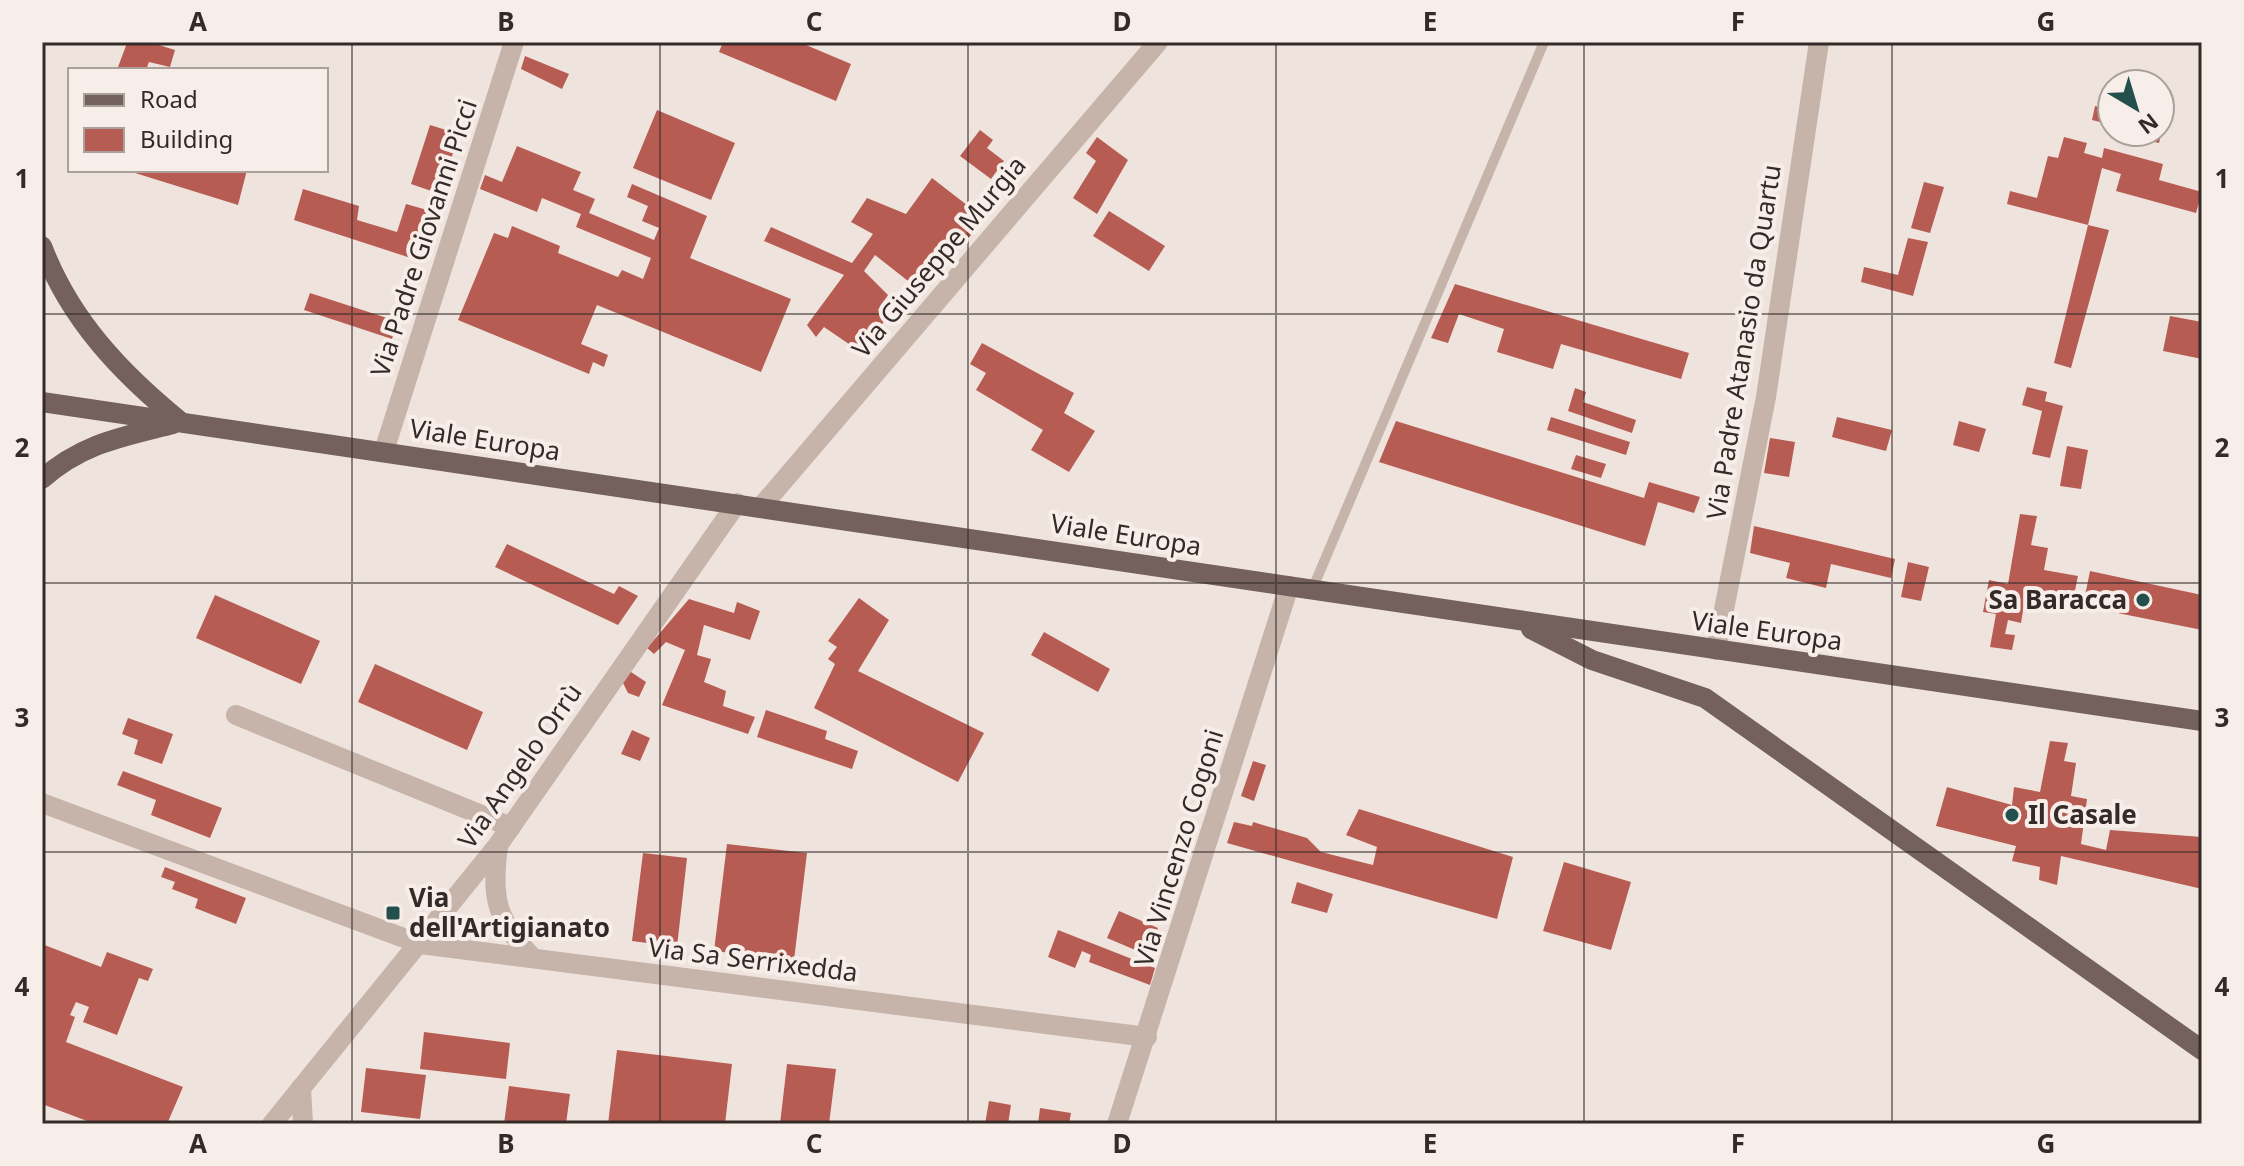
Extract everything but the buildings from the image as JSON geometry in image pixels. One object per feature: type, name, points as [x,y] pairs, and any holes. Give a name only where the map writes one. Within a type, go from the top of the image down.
[{"type":"main road","points":[[42,246],[75,314],[143,391],[181,422]]},
{"type":"main road","name":"Viale Europa","points":[[42,402],[2202,721]]},
{"type":"main road","points":[[42,479],[62,461],[90,446],[181,422]]},
{"type":"main road","points":[[1513,620],[1592,660],[1705,698],[2202,1050]]},
{"type":"street","name":"Via Padre Giovanni Picci","points":[[384,451],[514,42]]},
{"type":"street","name":"Via Giuseppe Murgia","points":[[761,507],[1158,42]]},
{"type":"street","name":"Via Padre Atanasio da Quartu","points":[[1716,650],[1766,397],[1819,42]]},
{"type":"street","name":"Via Angelo Orrù","points":[[272,1124],[498,845],[737,503]]},
{"type":"street","name":"Via Vincenzo Cogoni","points":[[1117,1124],[1289,586]]},
{"type":"street","points":[[236,715],[511,827]]},
{"type":"street","name":"Via Sa Serrixedda","points":[[42,803],[420,944],[1147,1037]]},
{"type":"street","points":[[498,845],[494,897],[516,941],[533,958]]},
{"type":"street","points":[[301,1088],[303,1124]]},
{"type":"lane","points":[[1312,590],[1544,42]]},
{"type":"place","name":"Sa Baracca","points":[[2143,600]]},
{"type":"place","name":"Il Casale","points":[[2012,815]]},
{"type":"place","name":"Via dell'Artigianato","points":[[393,913]]}]
